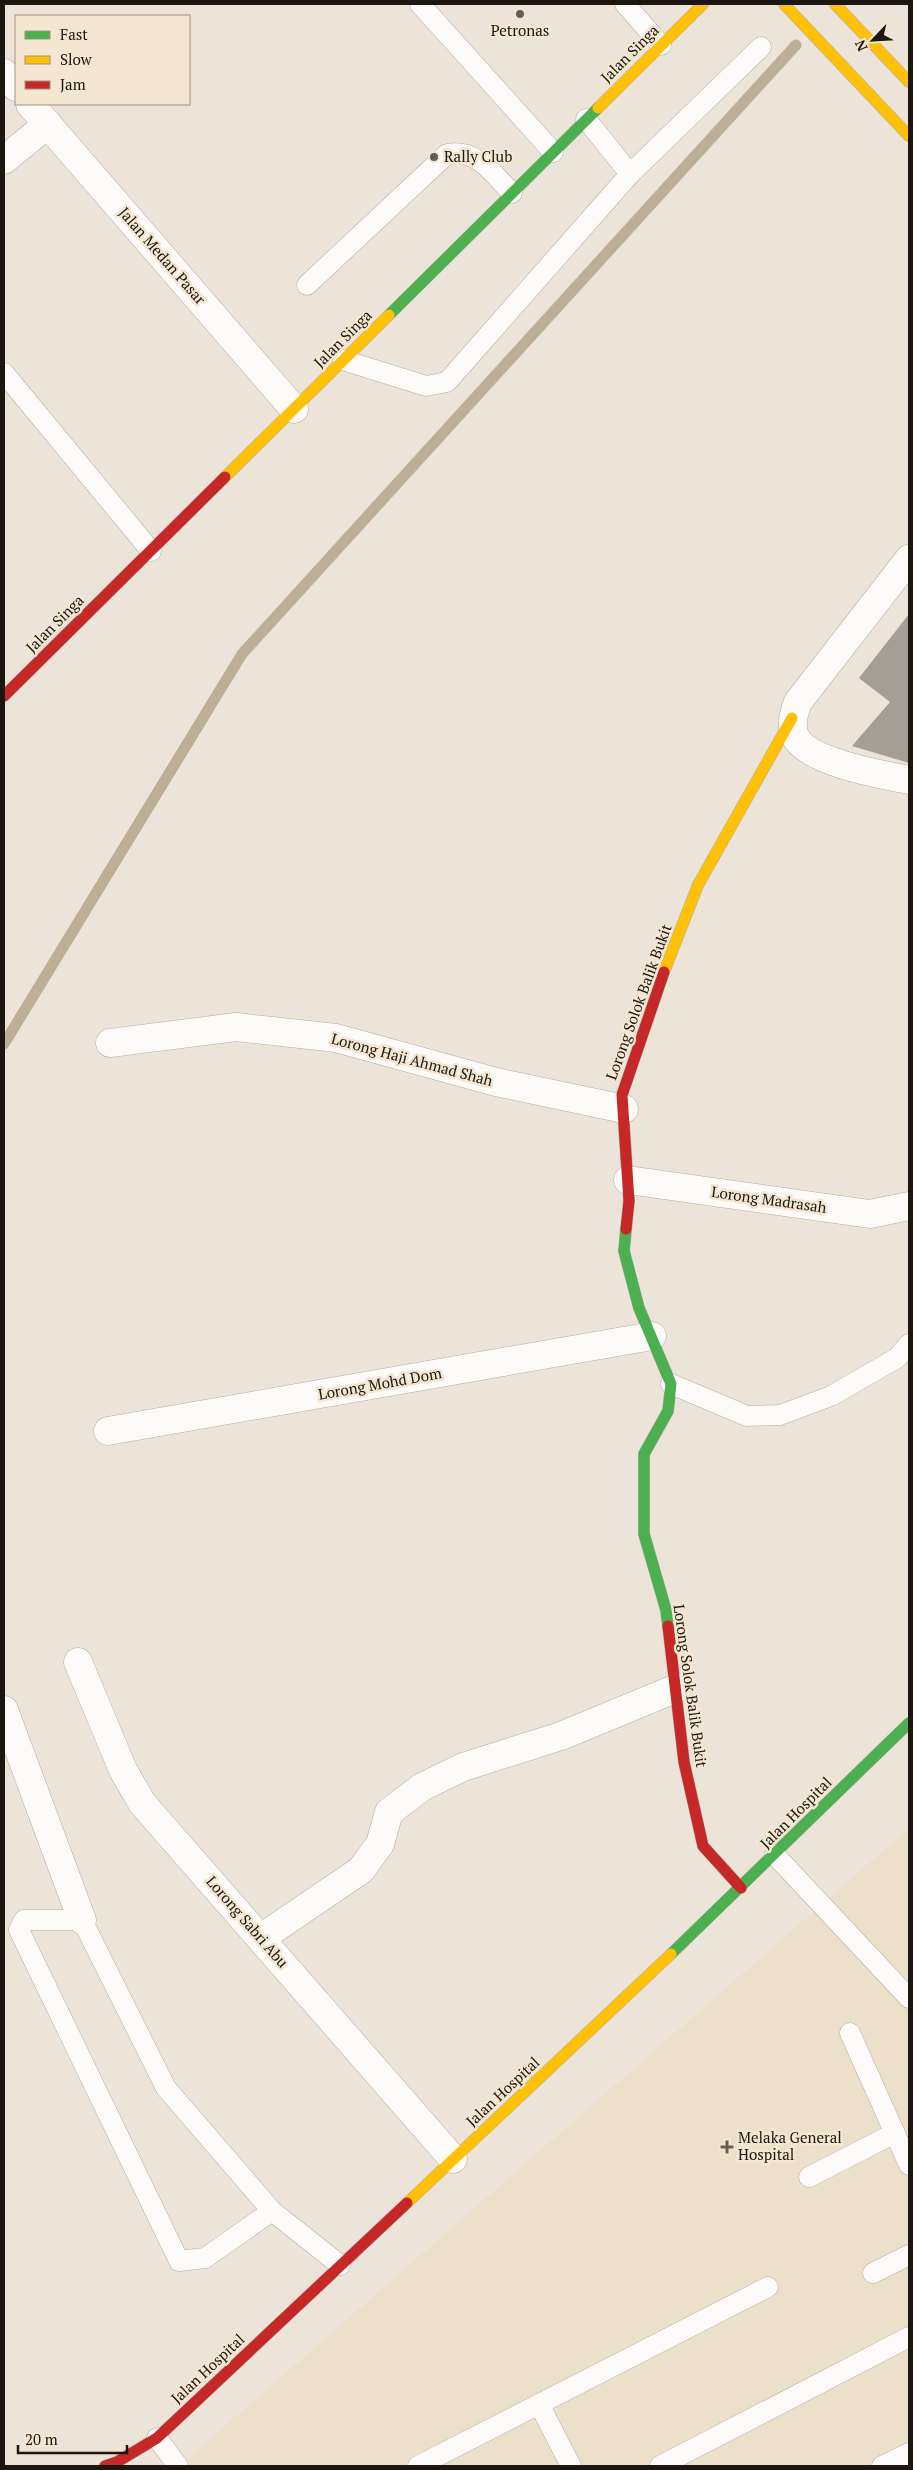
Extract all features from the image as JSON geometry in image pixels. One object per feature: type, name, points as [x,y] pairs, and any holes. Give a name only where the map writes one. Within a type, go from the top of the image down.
[{"type":"street","name":"Jalan Singa","points":[[4,696],[703,4]]},
{"type":"street","points":[[784,4],[909,136]]},
{"type":"street","points":[[835,4],[909,82]]},
{"type":"street","points":[[4,73],[15,87]]},
{"type":"street","name":"Jalan Medan Pasar","points":[[31,105],[294,409]]},
{"type":"street","points":[[4,160],[48,124]]},
{"type":"street","points":[[909,559],[798,702],[792,718],[795,736],[808,751],[859,771],[909,780]]},
{"type":"street","name":"Lorong Solok Balik Bukit","points":[[741,1888],[703,1846],[684,1762],[677,1688],[666,1610],[644,1534],[644,1454],[668,1411],[671,1384],[639,1308],[624,1251],[629,1201],[622,1095],[654,997],[698,885],[792,718]]},
{"type":"street","name":"Lorong Haji Ahmad Shah","points":[[110,1043],[236,1027],[336,1038],[496,1082],[624,1109]]},
{"type":"street","name":"Lorong Madrasah","points":[[628,1180],[870,1214],[909,1206]]},
{"type":"street","name":"Lorong Mohd Dom","points":[[108,1431],[652,1336]]},
{"type":"street","name":"Lorong Sabri Abu","points":[[78,1662],[123,1770],[142,1804],[453,2159]]},
{"type":"street","points":[[261,1938],[361,1870],[380,1844],[389,1812],[422,1787],[464,1766],[561,1736],[677,1688]]},
{"type":"street","points":[[4,1710],[82,1920]]},
{"type":"street","name":"Jalan Hospital","points":[[105,2466],[117,2462],[157,2438],[776,1855],[909,1723]]},
{"type":"lane","points":[[420,4],[553,152]]},
{"type":"lane","points":[[625,4],[661,45]]},
{"type":"lane","points":[[344,360],[426,386],[447,382],[630,174],[760,47]]},
{"type":"lane","points":[[586,119],[630,174]]},
{"type":"lane","points":[[307,285],[447,154],[461,152],[478,158],[512,193]]},
{"type":"lane","points":[[4,373],[150,551]]},
{"type":"lane","points":[[671,1384],[747,1416],[780,1415],[831,1396],[897,1358],[909,1344]]},
{"type":"lane","points":[[776,1855],[909,1998]]},
{"type":"lane","points":[[272,2211],[205,2258],[180,2261],[19,1930],[24,1920],[82,1920],[166,2088],[272,2211],[340,2265]]},
{"type":"lane","points":[[850,2033],[909,2165]]},
{"type":"lane","points":[[809,2177],[895,2132]]},
{"type":"lane","points":[[873,2274],[909,2256]]},
{"type":"lane","points":[[418,2466],[768,2287]]},
{"type":"lane","points":[[660,2466],[909,2337]]},
{"type":"lane","points":[[539,2404],[571,2466]]},
{"type":"lane","points":[[157,2438],[178,2466]]},
{"type":"lane","points":[[882,2466],[909,2454]]},
{"type":"shaded area","name":"Melaka General Hospital","points":[[909,1828],[909,2466],[179,2466]]},
{"type":"building","points":[[909,614],[909,763],[852,746],[890,702],[859,678]]},
{"type":"waterway","points":[[4,1044],[242,654],[796,45]]},
{"type":"traffic: fast","points":[[389,315],[598,108]]},
{"type":"traffic: fast","points":[[626,1229],[624,1251],[639,1308],[671,1384],[668,1411],[644,1454],[644,1534],[666,1610],[668,1626]]},
{"type":"traffic: fast","points":[[671,1954],[909,1723]]},
{"type":"traffic: slow","points":[[598,108],[703,4]]},
{"type":"traffic: slow","points":[[784,4],[909,136]]},
{"type":"traffic: slow","points":[[835,4],[909,82]]},
{"type":"traffic: slow","points":[[225,477],[389,315]]},
{"type":"traffic: slow","points":[[664,972],[698,885],[792,718]]},
{"type":"traffic: slow","points":[[407,2203],[671,1954]]},
{"type":"traffic: jam","points":[[4,696],[225,477]]},
{"type":"traffic: jam","points":[[626,1229],[629,1201],[622,1095],[664,972]]},
{"type":"traffic: jam","points":[[668,1626],[684,1762],[703,1846],[741,1888]]},
{"type":"traffic: jam","points":[[105,2466],[117,2462],[157,2438],[407,2203]]},
{"type":"place","name":"Petronas","points":[[520,14]]},
{"type":"place","name":"Rally Club","points":[[434,157]]},
{"type":"place","name":"Melaka General Hospital","points":[[727,2147]]}]
